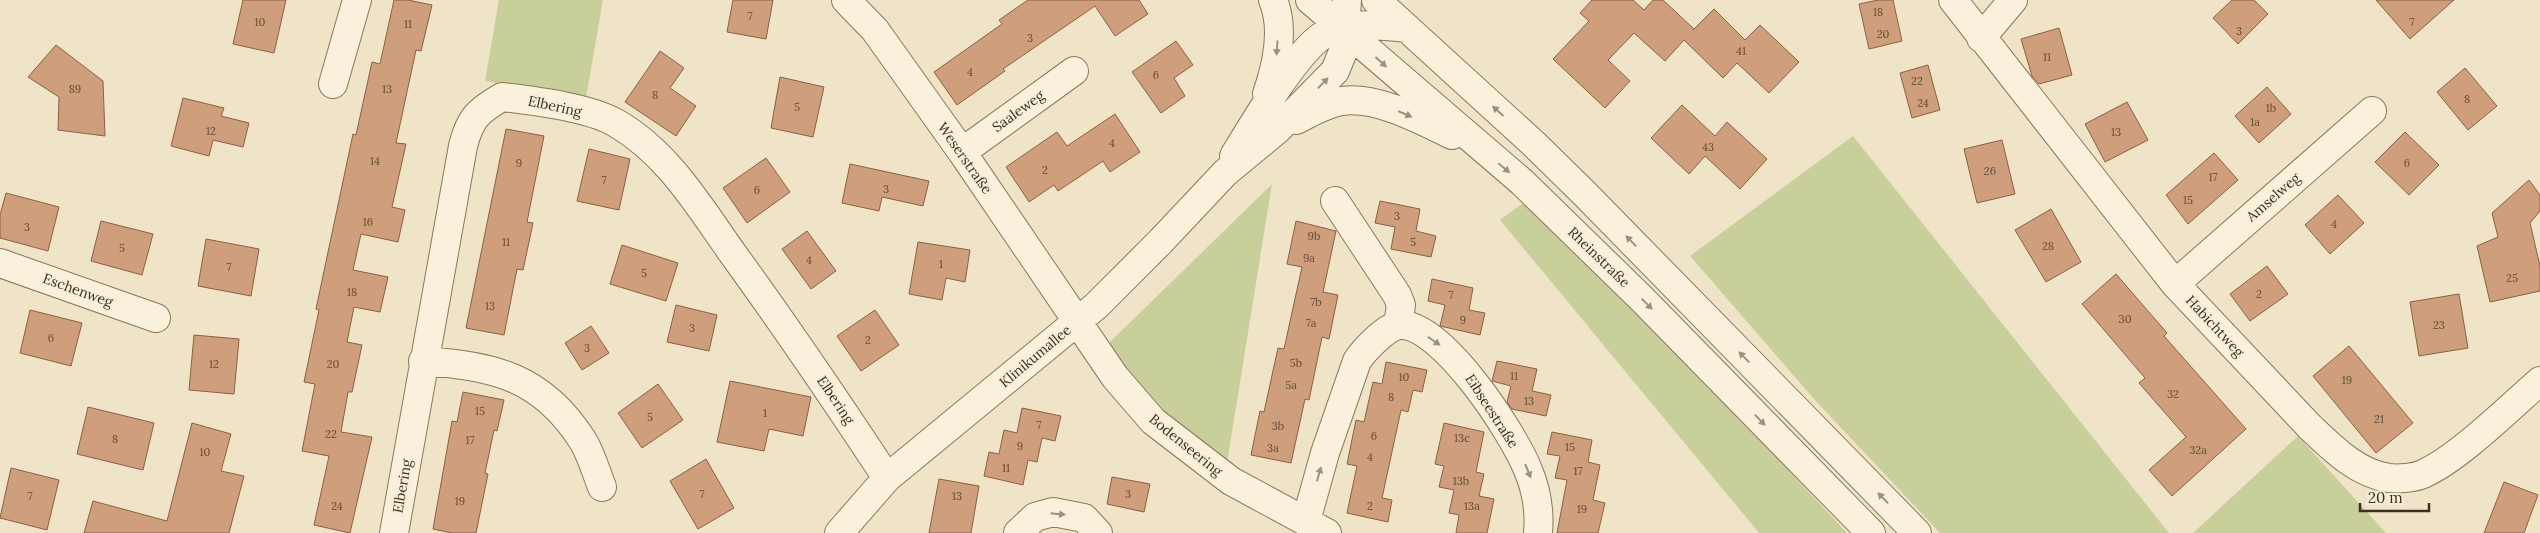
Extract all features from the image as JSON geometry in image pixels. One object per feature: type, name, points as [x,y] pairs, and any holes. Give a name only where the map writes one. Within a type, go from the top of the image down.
[{"type":"street","points":[[334,84],[357,0]]},
{"type":"street","name":"Weserstraße","points":[[846,0],[875,30],[962,152],[1077,322]]},
{"type":"street","name":"Klinikumallee","points":[[1269,120],[1278,50],[1278,28],[1272,0]]},
{"type":"street","name":"Rheinstraße","points":[[1310,0],[1522,182],[1642,299],[1871,533]]},
{"type":"street","name":"Klinikumallee","points":[[839,533],[887,478],[1077,322],[1162,241],[1225,173],[1269,120],[1335,71],[1344,49],[1347,0]]},
{"type":"street","points":[[1376,0],[1534,144],[1584,193],[1917,533]]},
{"type":"street","name":"Habichtweg","points":[[1953,0],[2175,284],[2332,449],[2369,472],[2390,478],[2423,474],[2456,453],[2540,382]]},
{"type":"street","points":[[1981,38],[2013,0]]},
{"type":"street","points":[[1345,29],[1375,24],[1407,28]]},
{"type":"street","name":"Saaleweg","points":[[962,152],[1074,71]]},
{"type":"street","name":"Elbering","points":[[394,533],[423,361],[469,124],[483,108],[502,97],[578,110],[614,122],[641,140],[671,168],[795,339],[887,478]]},
{"type":"street","points":[[1269,120],[1343,100],[1362,102],[1394,108],[1481,148]]},
{"type":"street","name":"Amselweg","points":[[2175,284],[2372,111]]},
{"type":"street","points":[[1316,527],[1325,453],[1357,361],[1375,342],[1398,325],[1401,305],[1397,295],[1334,201]]},
{"type":"street","name":"Eschenweg","points":[[0,263],[156,318]]},
{"type":"street","name":"Bodenseering","points":[[1077,322],[1115,377],[1153,421],[1231,481],[1316,527]]},
{"type":"street","name":"Eibseestraße","points":[[1398,325],[1408,325],[1416,328],[1452,355],[1466,371],[1495,412],[1528,468],[1538,499],[1538,533]]},
{"type":"street","points":[[423,361],[471,365],[523,381],[550,400],[583,441],[602,487]]},
{"type":"street","points":[[1018,533],[1035,517],[1053,512],[1084,518],[1098,533]]},
{"type":"green space","points":[[499,0],[603,0],[586,98],[485,81]]},
{"type":"green space","points":[[1853,136],[2169,533],[1940,533],[1814,399],[1690,256]]},
{"type":"green space","points":[[1272,184],[1227,463],[1172,422],[1127,373],[1109,343]]},
{"type":"green space","points":[[1523,203],[1662,334],[1847,533],[1759,533],[1500,220]]},
{"type":"green space","points":[[2298,436],[2386,533],[2193,533]]},
{"type":"building","points":[[243,0],[286,0],[274,53],[233,44]]},
{"type":"building","points":[[394,0],[408,0],[432,5],[421,51],[416,50],[396,143],[406,144],[392,207],[405,210],[398,242],[361,234],[353,270],[388,277],[380,312],[354,307],[347,342],[362,345],[352,392],[348,392],[341,432],[372,437],[350,533],[314,525],[329,456],[302,451],[315,384],[304,382],[319,310],[316,309],[353,134],[356,135],[372,62],[380,64]]},
{"type":"building","points":[[733,0],[773,0],[766,39],[727,32]]},
{"type":"building","points":[[1028,0],[1139,0],[1148,14],[1115,36],[1095,6],[1003,69],[1005,71],[957,105],[934,72],[1002,24],[999,20]]},
{"type":"building","points":[[1592,0],[1633,0],[1644,10],[1653,0],[1663,0],[1694,29],[1714,9],[1745,40],[1760,25],[1799,62],[1769,93],[1737,63],[1723,78],[1684,40],[1665,61],[1634,33],[1608,60],[1630,81],[1605,108],[1553,59],[1589,21],[1580,13]]},
{"type":"building","points":[[1878,0],[1893,0],[1902,41],[1869,49],[1859,4]]},
{"type":"building","points":[[2232,0],[2254,0],[2268,14],[2238,44],[2213,18]]},
{"type":"building","points":[[2376,0],[2454,0],[2410,39]]},
{"type":"building","points":[[2059,28],[2072,75],[2039,84],[2032,76],[2021,39]]},
{"type":"building","points":[[1176,41],[1193,65],[1174,78],[1185,96],[1161,113],[1132,72]]},
{"type":"building","points":[[56,45],[103,81],[105,136],[58,130],[59,97],[28,77]]},
{"type":"building","points":[[660,51],[684,68],[670,88],[696,106],[676,136],[625,102]]},
{"type":"building","points":[[1928,65],[1940,110],[1912,118],[1900,73]]},
{"type":"building","points":[[2465,68],[2497,106],[2468,130],[2437,92]]},
{"type":"building","points":[[780,77],[824,87],[813,137],[771,128]]},
{"type":"building","points":[[2267,87],[2291,114],[2259,143],[2235,116]]},
{"type":"building","points":[[183,98],[224,108],[221,116],[249,123],[243,147],[213,140],[209,156],[171,146]]},
{"type":"building","points":[[2127,102],[2148,140],[2105,162],[2085,124]]},
{"type":"building","points":[[1682,105],[1715,136],[1727,122],[1767,159],[1740,189],[1705,156],[1689,174],[1651,138]]},
{"type":"building","points":[[1115,114],[1140,152],[1110,172],[1103,161],[1058,191],[1054,185],[1029,202],[1006,167],[1057,132],[1067,146]]},
{"type":"building","points":[[506,129],[544,136],[527,222],[533,223],[523,270],[517,269],[504,335],[466,328]]},
{"type":"building","points":[[2405,132],[2439,165],[2409,195],[2375,162]]},
{"type":"building","points":[[2002,140],[2015,194],[1977,203],[1964,149]]},
{"type":"building","points":[[589,149],[630,159],[619,210],[577,201]]},
{"type":"building","points":[[2214,153],[2238,180],[2188,224],[2166,195]]},
{"type":"building","points":[[766,158],[790,192],[747,223],[723,188]]},
{"type":"building","points":[[850,164],[929,181],[923,206],[882,197],[879,211],[842,203]]},
{"type":"building","points":[[2529,180],[2540,195],[2540,211],[2530,223],[2540,266],[2540,291],[2490,302],[2477,246],[2498,237],[2492,213]]},
{"type":"building","points":[[6,193],[59,207],[48,251],[0,238],[0,215]]},
{"type":"building","points":[[2338,195],[2364,223],[2330,254],[2305,225]]},
{"type":"building","points":[[1380,201],[1420,209],[1416,231],[1436,236],[1431,257],[1391,249],[1395,227],[1375,223]]},
{"type":"building","points":[[2051,209],[2081,262],[2046,282],[2015,230]]},
{"type":"building","points":[[101,221],[153,234],[142,275],[91,261]]},
{"type":"building","points":[[1296,221],[1336,231],[1323,292],[1338,295],[1329,339],[1322,337],[1309,400],[1305,399],[1291,463],[1251,455],[1260,411],[1264,412],[1278,348],[1284,349],[1302,267],[1287,264]]},
{"type":"building","points":[[807,231],[836,271],[811,289],[782,249]]},
{"type":"building","points":[[206,239],[259,249],[251,296],[198,286]]},
{"type":"building","points":[[918,242],[970,250],[965,282],[946,278],[942,300],[909,294]]},
{"type":"building","points":[[622,245],[678,263],[666,301],[610,284]]},
{"type":"building","points":[[2267,266],[2288,294],[2250,321],[2230,294]]},
{"type":"building","points":[[2116,274],[2167,333],[2164,336],[2246,429],[2172,496],[2149,470],[2186,437],[2139,383],[2145,378],[2082,304]]},
{"type":"building","points":[[1432,279],[1473,288],[1469,310],[1485,313],[1480,335],[1440,326],[1445,305],[1428,301]]},
{"type":"building","points":[[2459,294],[2468,348],[2419,356],[2410,302]]},
{"type":"building","points":[[676,305],[717,315],[709,351],[667,342]]},
{"type":"building","points":[[30,310],[82,323],[71,366],[20,353]]},
{"type":"building","points":[[875,310],[899,345],[861,371],[837,336]]},
{"type":"building","points":[[591,326],[609,353],[582,370],[565,343]]},
{"type":"building","points":[[194,335],[239,339],[234,394],[189,390]]},
{"type":"building","points":[[2349,346],[2413,423],[2376,453],[2313,376]]},
{"type":"building","points":[[1497,361],[1537,369],[1532,391],[1551,395],[1546,416],[1512,409],[1507,402],[1511,386],[1492,381]]},
{"type":"building","points":[[1386,362],[1427,370],[1422,392],[1413,390],[1408,412],[1401,410],[1382,498],[1392,500],[1388,522],[1347,513],[1357,466],[1347,464],[1356,420],[1364,422],[1373,382],[1382,384]]},
{"type":"building","points":[[730,381],[811,397],[803,436],[769,429],[764,451],[717,442]]},
{"type":"building","points":[[658,384],[683,420],[642,448],[618,413]]},
{"type":"building","points":[[463,392],[504,400],[497,431],[494,430],[485,473],[488,474],[476,533],[452,533],[433,529],[452,421],[457,422]]},
{"type":"building","points":[[88,407],[154,423],[143,470],[77,454]]},
{"type":"building","points":[[1022,408],[1061,416],[1055,441],[1042,438],[1037,462],[1028,460],[1023,485],[984,476],[989,452],[999,454],[1004,430],[1017,433]]},
{"type":"building","points":[[192,423],[231,434],[221,471],[244,476],[229,533],[84,533],[93,501],[167,521]]},
{"type":"building","points":[[1444,423],[1484,432],[1476,472],[1484,474],[1479,496],[1494,499],[1487,533],[1456,533],[1459,515],[1449,513],[1454,490],[1439,487],[1444,466],[1435,464]]},
{"type":"building","points":[[1552,432],[1592,440],[1588,462],[1600,465],[1593,500],[1605,503],[1598,533],[1557,533],[1567,480],[1555,478],[1560,456],[1547,454]]},
{"type":"building","points":[[706,459],[734,508],[698,529],[670,481]]},
{"type":"building","points":[[11,468],[59,480],[47,530],[0,518]]},
{"type":"building","points":[[1112,477],[1150,484],[1144,512],[1107,504]]},
{"type":"building","points":[[939,479],[979,486],[971,533],[929,533]]},
{"type":"building","points":[[2504,482],[2538,495],[2524,533],[2484,533]]}]
